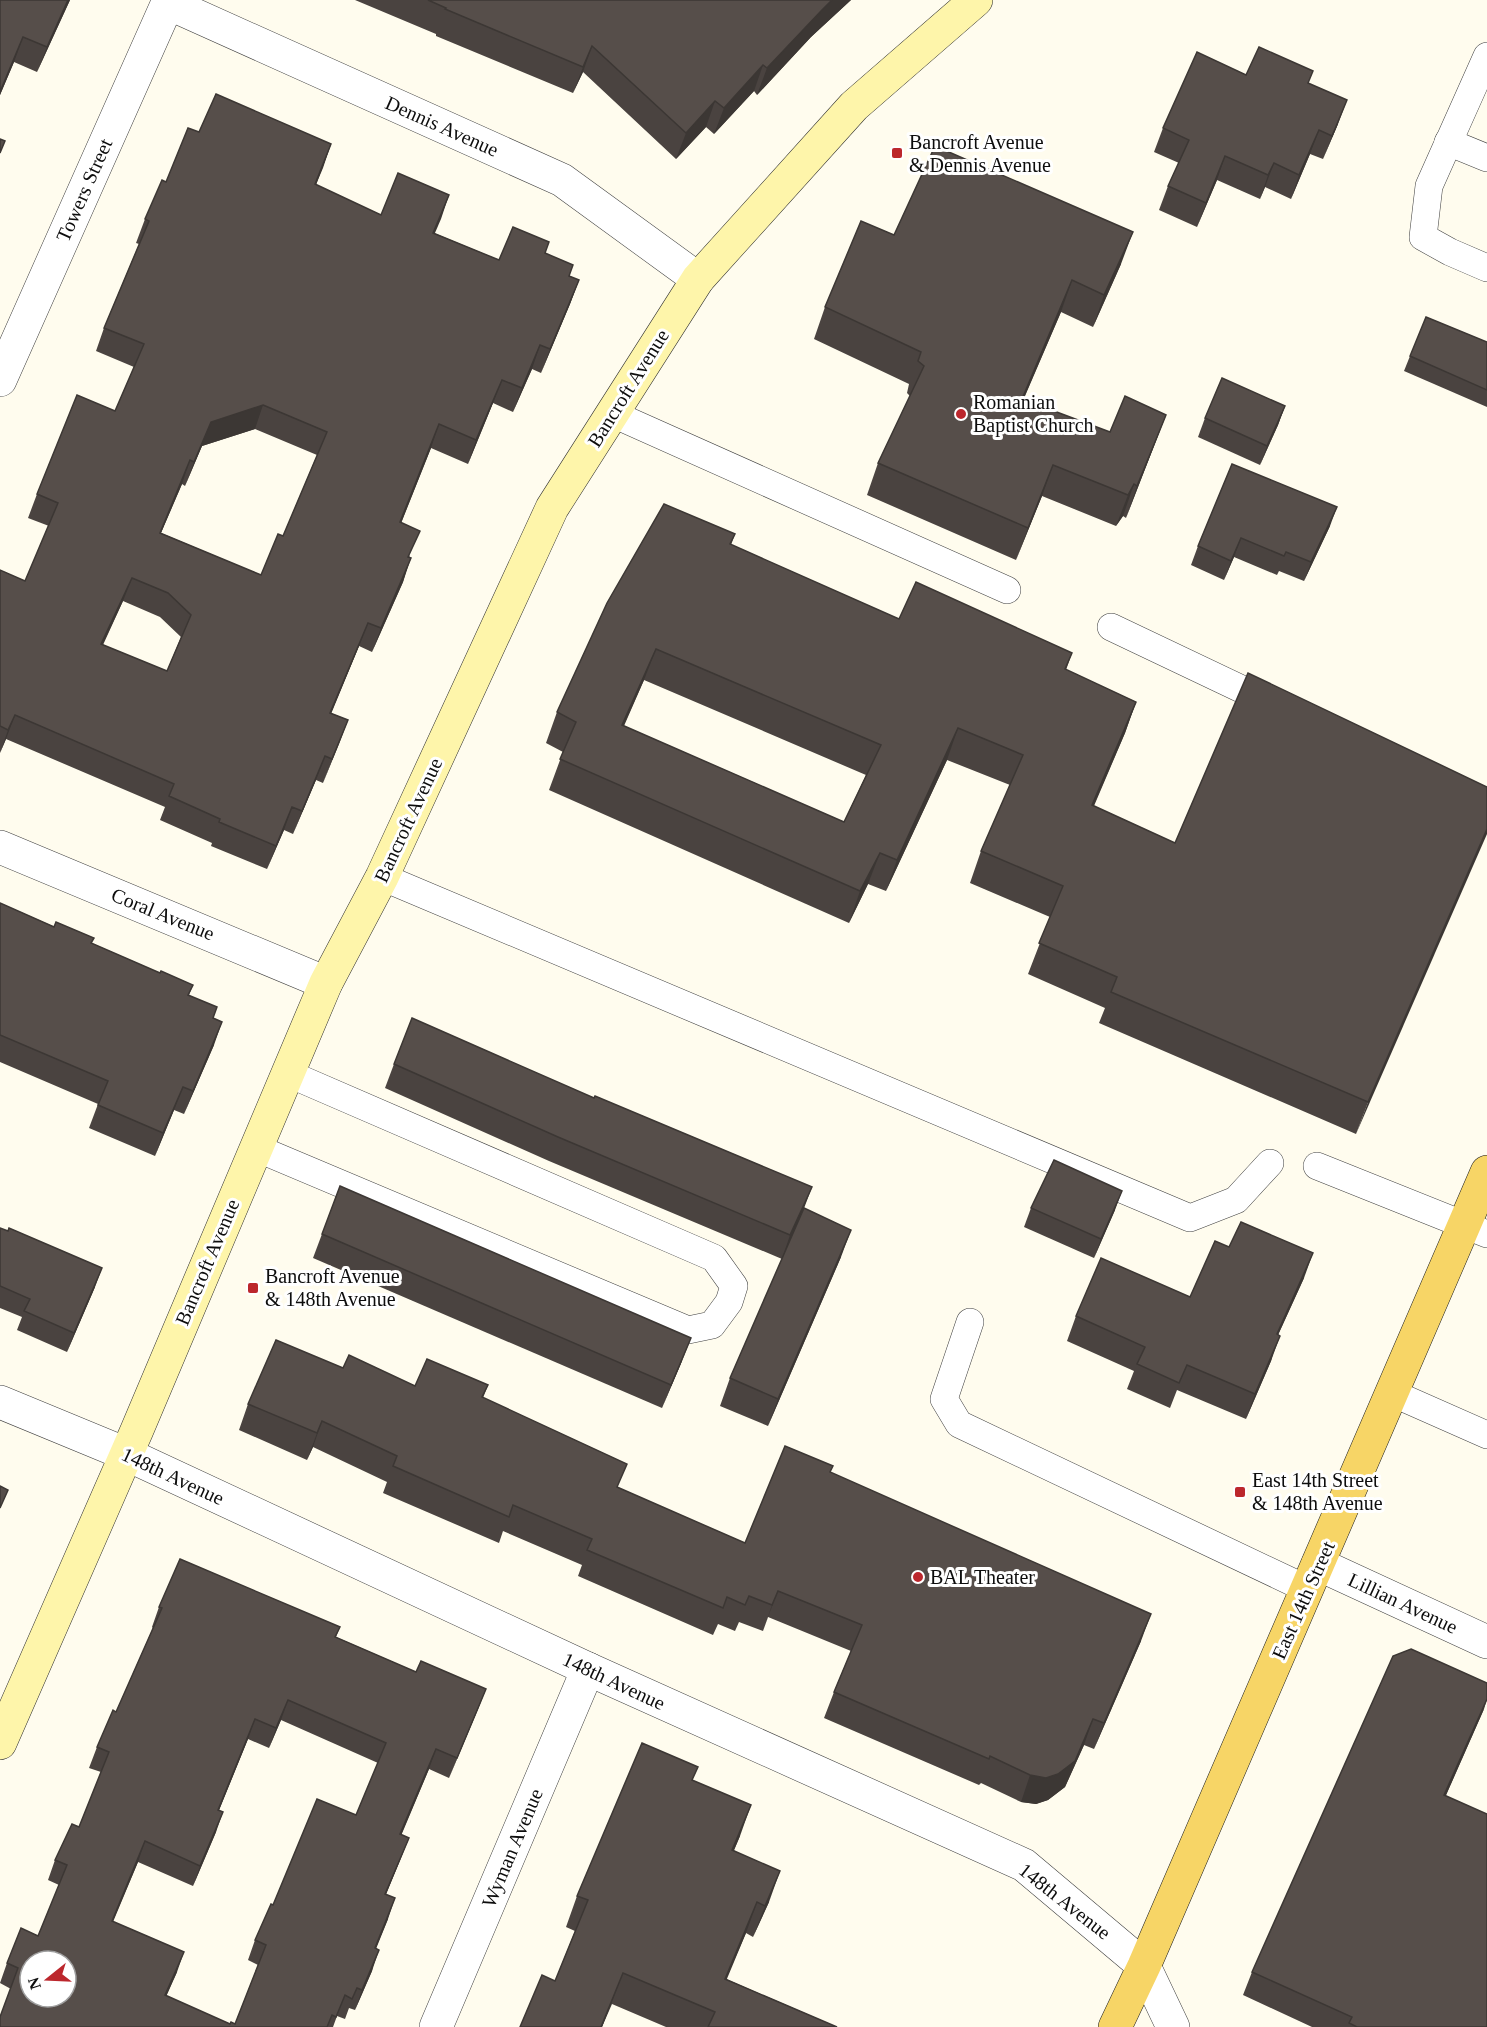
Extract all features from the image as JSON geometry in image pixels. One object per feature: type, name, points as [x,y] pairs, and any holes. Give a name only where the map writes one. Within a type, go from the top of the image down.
[{"type":"main road","name":"Bancroft Avenue","points":[[0,1743],[126,1454],[326,983],[382,877],[552,508],[698,279],[854,106],[976,0]]},
{"type":"main road","name":"East 14th Street","points":[[1115,2027],[1144,1966],[1392,1393],[1476,1229],[1487,1172]]},
{"type":"street","name":"Dennis Avenue","points":[[168,1],[562,180],[698,279]]},
{"type":"street","name":"Towers Street","points":[[0,380],[168,1]]},
{"type":"street","name":"Coral Avenue","points":[[0,847],[326,983]]},
{"type":"street","name":"148th Avenue","points":[[0,1402],[126,1454],[588,1669],[1024,1865],[1144,1966],[1173,2027]]},
{"type":"street","name":"Lillian Avenue","points":[[1313,1577],[1487,1642]]},
{"type":"street","name":"Wyman Avenue","points":[[436,2027],[588,1669]]},
{"type":"lane","points":[[1487,56],[1429,186],[1423,237],[1487,268]]},
{"type":"lane","points":[[1448,142],[1487,158]]},
{"type":"lane","points":[[614,414],[1007,590]]},
{"type":"lane","points":[[1111,627],[1294,714]]},
{"type":"lane","points":[[382,877],[1190,1218],[1236,1200],[1270,1163]]},
{"type":"lane","points":[[256,1148],[687,1330],[712,1325],[729,1302],[734,1286],[714,1258],[287,1073]]},
{"type":"lane","points":[[1317,1166],[1476,1229]]},
{"type":"lane","points":[[970,1322],[944,1399],[959,1424],[1313,1577]]},
{"type":"lane","points":[[1392,1393],[1487,1435]]},
{"type":"building","points":[[0,0],[68,0],[47,47],[23,37],[0,92]]},
{"type":"building","points":[[428,0],[832,0],[767,68],[763,65],[724,108],[715,101],[686,133],[592,46],[583,67]]},
{"type":"building","points":[[1259,47],[1313,71],[1308,83],[1347,100],[1332,136],[1319,130],[1299,175],[1274,163],[1268,175],[1225,156],[1206,203],[1168,186],[1189,140],[1163,128],[1197,52],[1246,75]]},
{"type":"building","points":[[216,94],[331,144],[315,184],[381,215],[398,173],[449,195],[433,233],[499,260],[513,227],[549,242],[545,253],[573,265],[569,276],[579,280],[550,349],[540,345],[522,388],[502,380],[476,440],[439,424],[400,522],[420,531],[408,557],[411,558],[381,628],[368,623],[330,713],[348,720],[332,759],[325,756],[302,811],[292,807],[276,846],[219,822],[220,819],[169,796],[174,784],[15,715],[8,730],[0,726],[0,570],[25,581],[58,503],[37,494],[77,395],[115,411],[144,344],[104,328],[149,221],[145,219],[162,180],[166,182],[188,128],[199,132]],"holes":[[[263,405],[327,432],[283,536],[278,534],[261,575],[160,533],[190,460],[194,462],[211,422]],[[132,578],[168,593],[191,615],[167,671],[101,644]]]},
{"type":"building","points":[[0,139],[5,141],[0,153]]},
{"type":"building","points":[[935,146],[1133,232],[1104,295],[1072,280],[1022,399],[1110,432],[1125,396],[1166,415],[1137,486],[1134,484],[1128,495],[1053,465],[1028,528],[878,463],[924,366],[918,361],[921,352],[825,307],[861,221],[894,235]]},
{"type":"building","points":[[1426,317],[1487,342],[1487,390],[1410,356]]},
{"type":"building","points":[[1222,378],[1285,406],[1267,446],[1205,418]]},
{"type":"building","points":[[1232,464],[1337,507],[1311,562],[1286,552],[1284,556],[1241,538],[1231,561],[1198,546]]},
{"type":"building","points":[[664,504],[735,534],[730,544],[899,619],[916,582],[1072,653],[1065,669],[1136,702],[1092,805],[1175,843],[1248,673],[1487,787],[1487,829],[1368,1102],[1111,992],[1117,977],[1039,943],[1063,886],[981,851],[1023,755],[958,728],[897,860],[880,853],[860,891],[560,759],[576,722],[557,712],[607,603]],"holes":[[[656,649],[881,745],[844,822],[622,725]]]},
{"type":"building","points":[[0,903],[54,927],[56,922],[94,938],[91,943],[193,985],[188,995],[217,1007],[213,1018],[222,1022],[193,1091],[183,1087],[163,1133],[98,1105],[108,1081],[0,1035]]},
{"type":"building","points":[[412,1018],[594,1098],[595,1096],[812,1187],[790,1235],[558,1137],[394,1064]]},
{"type":"building","points":[[1054,1160],[1122,1191],[1101,1239],[1031,1208]]},
{"type":"building","points":[[340,1186],[691,1338],[671,1385],[322,1234]]},
{"type":"building","points":[[804,1208],[851,1230],[778,1399],[730,1378]]},
{"type":"building","points":[[1241,1222],[1313,1253],[1277,1334],[1280,1336],[1255,1394],[1187,1365],[1179,1383],[1137,1364],[1145,1347],[1076,1316],[1101,1258],[1190,1297],[1215,1241],[1229,1247]]},
{"type":"building","points":[[0,1228],[8,1231],[9,1228],[102,1268],[74,1333],[24,1311],[30,1299],[0,1286]]},
{"type":"building","points":[[276,1340],[343,1368],[349,1355],[415,1386],[427,1359],[488,1385],[482,1397],[627,1464],[617,1487],[745,1543],[785,1446],[833,1466],[830,1472],[1151,1614],[1104,1723],[1093,1719],[1075,1761],[1058,1774],[1046,1778],[1030,1775],[990,1756],[989,1759],[834,1692],[862,1625],[778,1591],[772,1605],[749,1596],[745,1605],[727,1597],[723,1608],[587,1550],[592,1539],[513,1505],[509,1517],[393,1466],[397,1456],[322,1421],[317,1433],[248,1404]]},
{"type":"building","points":[[0,1486],[8,1490],[0,1508]]},
{"type":"building","points":[[180,1559],[340,1627],[335,1637],[416,1672],[421,1661],[486,1689],[457,1758],[436,1749],[400,1834],[409,1838],[385,1894],[395,1898],[375,1948],[379,1950],[362,1990],[357,1988],[352,1999],[345,1995],[336,2017],[332,2015],[327,2027],[0,2027],[0,2017],[18,1968],[7,1963],[21,1928],[38,1936],[67,1865],[55,1860],[72,1824],[79,1827],[109,1752],[97,1747],[113,1710],[116,1712],[162,1608],[159,1607]],"holes":[[[288,1700],[386,1743],[356,1815],[317,1799],[273,1905],[271,1904],[255,1940],[266,1945],[235,2024],[231,2022],[230,2024],[165,1995],[184,1952],[112,1921],[145,1841],[200,1866],[223,1812],[218,1810],[255,1719],[276,1728]]]},
{"type":"building","points":[[1411,1649],[1487,1683],[1487,1699],[1444,1795],[1487,1814],[1487,2027],[1357,2027],[1349,2023],[1352,2017],[1252,1972],[1393,1656]]},
{"type":"building","points":[[642,1743],[698,1767],[692,1780],[751,1805],[732,1850],[780,1871],[765,1906],[757,1902],[725,1979],[837,2027],[708,2027],[715,2012],[623,1973],[601,2027],[520,2027],[542,1975],[555,1981],[588,1900],[577,1896]]},
{"type":"place","name":"Bancroft Avenue & Dennis Avenue","points":[[897,153]]},
{"type":"place","name":"Romanian Baptist Church","points":[[961,414]]},
{"type":"place","name":"Bancroft Avenue & 148th Avenue","points":[[253,1288]]},
{"type":"place","name":"East 14th Street & 148th Avenue","points":[[1240,1492]]},
{"type":"place","name":"BAL Theater","points":[[918,1577]]}]
